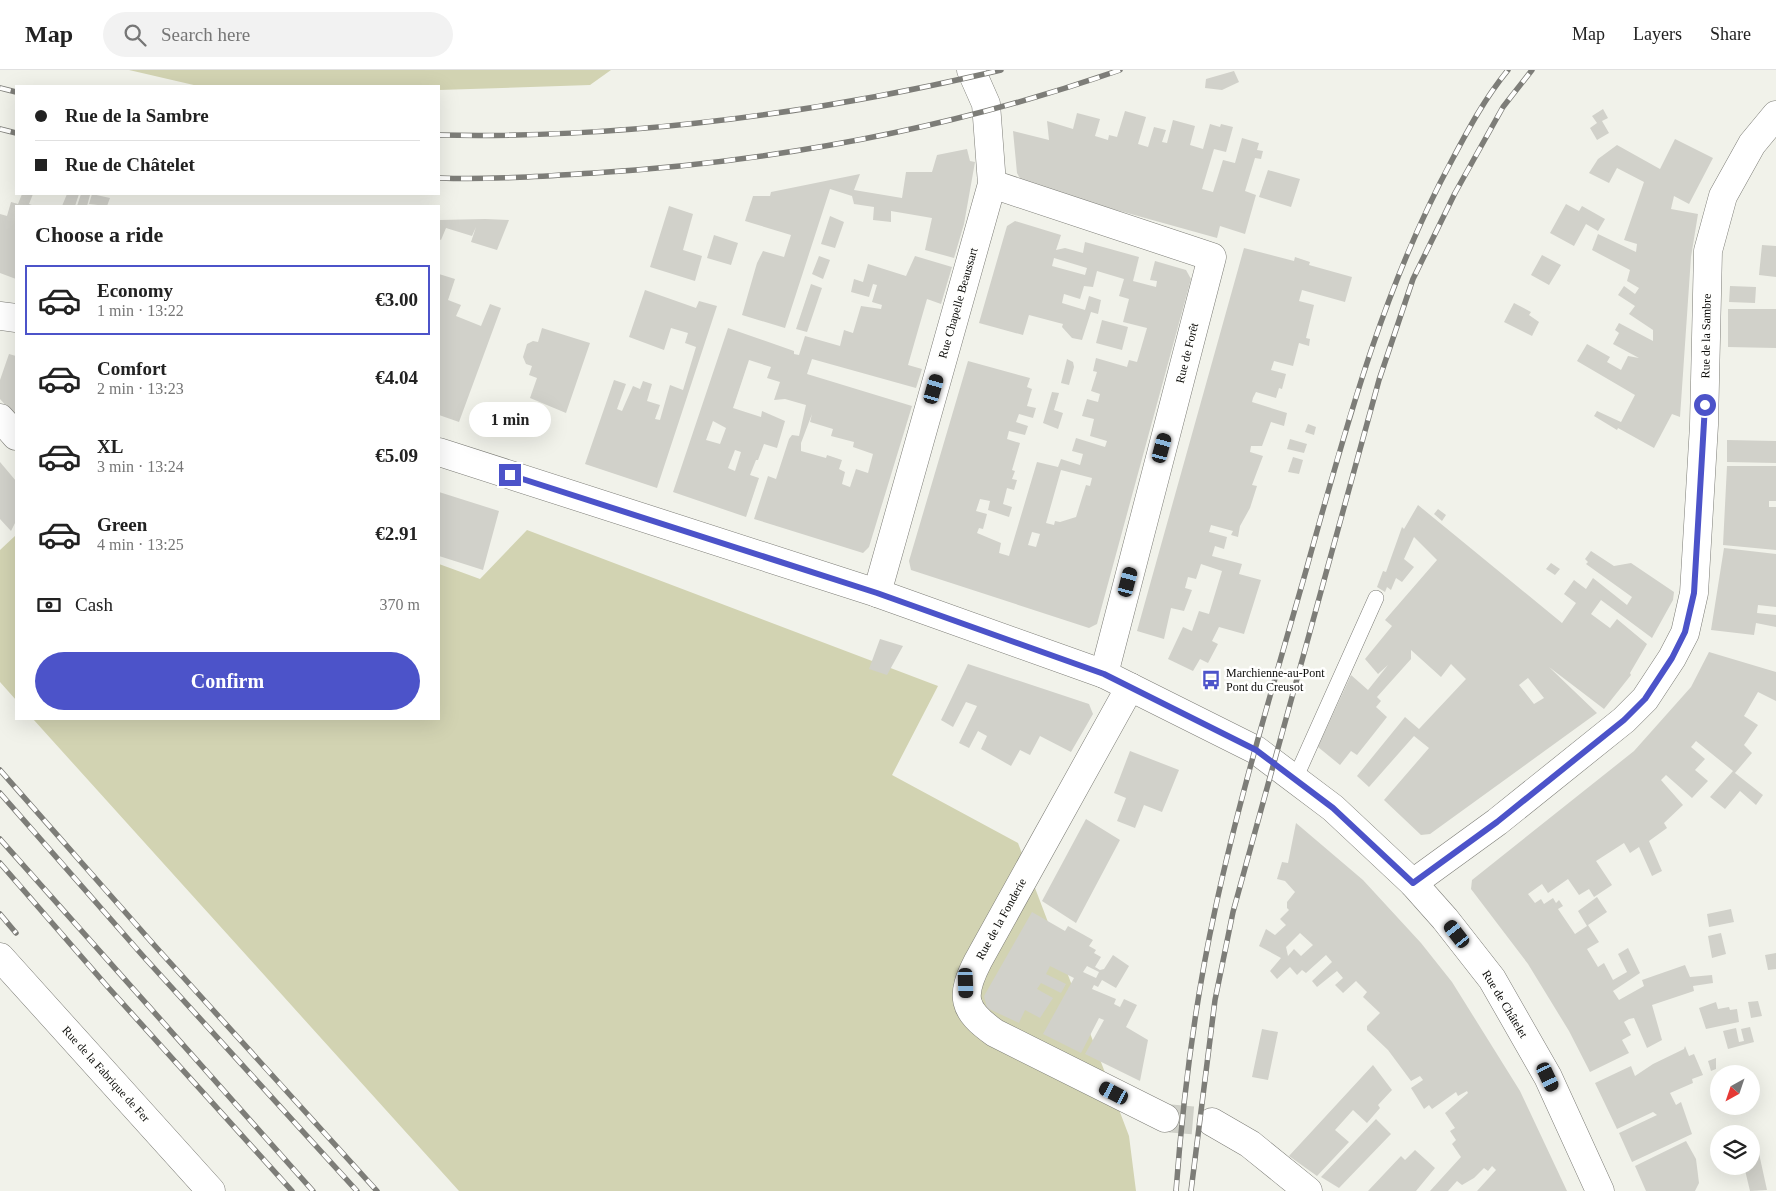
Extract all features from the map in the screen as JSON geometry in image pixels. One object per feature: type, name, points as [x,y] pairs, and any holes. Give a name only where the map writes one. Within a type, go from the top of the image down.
[{"type":"street","name":"Rue Chapelle Beaussart","points":[[877,593],[992,184],[986,104],[971,70]]},
{"type":"street","name":"Rue de la Sambre","points":[[1413,883],[1497,822],[1645,699],[1672,658],[1685,632],[1695,583],[1704,424],[1708,251],[1723,196],[1752,144],[1776,115]]},
{"type":"street","name":"Rue de Forêt","points":[[992,184],[1212,257],[1104,674]]},
{"type":"street","points":[[0,316],[15,318]]},
{"type":"street","points":[[0,418],[15,435]]},
{"type":"street","name":"Rue de Châtelet","points":[[440,452],[877,593],[1104,674],[1256,750],[1333,808],[1413,883],[1445,919],[1492,979],[1548,1077],[1600,1191]]},
{"type":"street","name":"Rue de la Fonderie","points":[[1130,687],[966,983],[967,1003],[978,1022],[995,1033],[1165,1118]]},
{"type":"street","name":"Rue de la Fabrique de Fer","points":[[0,957],[211,1191]]},
{"type":"street","points":[[1212,1122],[1250,1144],[1308,1191]]},
{"type":"lane","points":[[1295,779],[1376,598]]},
{"type":"green space","points":[[129,70],[611,70],[590,85],[440,90],[440,85],[194,85]]},
{"type":"green space","points":[[527,530],[938,686],[892,775],[1018,843],[1129,1136],[1136,1191],[459,1191],[34,720],[440,720],[440,564],[480,579]]},
{"type":"green space","points":[[15,536],[15,699],[0,682],[0,550]]},
{"type":"building","points":[[1234,71],[1239,82],[1222,90],[1205,88],[1206,79]]},
{"type":"building","points":[[1603,109],[1608,118],[1602,121],[1609,133],[1597,140],[1590,128],[1597,123],[1592,116]]},
{"type":"building","points":[[1125,111],[1146,117],[1138,144],[1148,147],[1154,127],[1166,130],[1162,142],[1167,143],[1173,120],[1195,126],[1190,145],[1203,149],[1210,124],[1220,127],[1221,124],[1233,127],[1226,152],[1214,149],[1202,189],[1213,192],[1223,160],[1235,163],[1242,138],[1259,143],[1257,150],[1263,151],[1261,159],[1255,158],[1245,191],[1256,195],[1245,234],[1220,226],[1217,238],[1023,184],[1017,173],[1013,131],[1049,140],[1047,121],[1073,129],[1077,113],[1100,119],[1095,136],[1108,140],[1109,135],[1117,137]]},
{"type":"building","points":[[1675,139],[1713,158],[1689,204],[1674,196],[1671,209],[1698,214],[1691,257],[1680,417],[1672,414],[1654,448],[1618,428],[1617,430],[1594,416],[1597,411],[1621,422],[1635,395],[1577,361],[1587,344],[1610,357],[1607,362],[1621,370],[1628,356],[1639,358],[1613,344],[1619,333],[1615,330],[1619,323],[1653,341],[1653,330],[1629,314],[1635,306],[1618,295],[1624,286],[1635,294],[1639,288],[1627,281],[1630,270],[1592,250],[1598,234],[1636,252],[1637,244],[1624,240],[1644,182],[1617,168],[1609,183],[1589,173],[1598,159],[1617,145],[1660,169]]},
{"type":"building","points":[[967,149],[970,161],[975,162],[964,224],[954,258],[925,250],[932,218],[891,211],[891,222],[873,220],[874,207],[854,204],[852,196],[830,189],[785,328],[742,315],[757,263],[763,251],[784,257],[791,235],[745,221],[753,196],[770,196],[771,192],[860,174],[854,190],[902,198],[906,172],[932,172],[937,155]]},
{"type":"building","points":[[1268,170],[1300,179],[1291,207],[1259,197]]},
{"type":"building","points":[[22,195],[33,195],[29,204],[32,205],[15,205],[15,279],[0,273],[0,214],[7,216],[11,202],[18,204]]},
{"type":"building","points":[[67,195],[79,195],[75,205],[62,205]]},
{"type":"building","points":[[81,195],[90,195],[87,205],[77,205]]},
{"type":"building","points":[[92,195],[110,198],[107,205],[89,204]]},
{"type":"building","points":[[1566,204],[1579,211],[1582,206],[1605,219],[1598,231],[1586,224],[1574,246],[1550,233]]},
{"type":"building","points":[[669,206],[693,214],[683,250],[702,256],[695,281],[650,267]]},
{"type":"building","points":[[830,216],[844,222],[835,248],[821,244]]},
{"type":"building","points":[[440,220],[509,220],[497,250],[471,242],[476,227],[472,236],[446,228],[440,240]]},
{"type":"building","points":[[1015,221],[1061,235],[1056,250],[1065,248],[1083,253],[1085,242],[1139,257],[1133,281],[1156,287],[1157,281],[1150,280],[1155,261],[1186,270],[1191,279],[1097,624],[1089,628],[911,570],[909,561],[968,361],[1030,378],[1027,387],[1032,389],[1027,406],[1036,408],[1033,418],[1019,414],[1016,422],[1028,426],[1025,435],[1009,431],[1007,439],[1020,443],[1012,470],[1015,471],[1012,479],[1017,480],[1014,490],[1007,488],[1003,504],[1012,507],[1009,517],[988,510],[990,501],[980,499],[976,511],[987,514],[983,529],[979,528],[977,533],[1001,543],[999,553],[1009,556],[1037,462],[1058,467],[1061,459],[1080,465],[1083,454],[1072,451],[1076,438],[1105,447],[1107,441],[1090,436],[1094,419],[1082,416],[1087,399],[1098,402],[1100,394],[1091,391],[1097,372],[1093,371],[1096,358],[1127,367],[1129,360],[1137,362],[1147,328],[1123,322],[1129,299],[1119,296],[1124,279],[1097,271],[1093,287],[1084,286],[1080,299],[1064,294],[1062,303],[1085,310],[1089,296],[1101,300],[1098,314],[1091,312],[1082,340],[1072,338],[1062,327],[1063,324],[1029,315],[1023,335],[979,323],[1007,226]],"holes":[[[1054,258],[1087,268],[1085,275],[1052,266]],[[1061,470],[1092,478],[1090,486],[1086,485],[1076,517],[1060,522],[1055,521],[1054,525],[1046,523]],[[1032,532],[1040,534],[1036,547],[1028,545]]]},
{"type":"building","points":[[714,235],[738,243],[731,265],[707,258]]},
{"type":"building","points":[[1762,245],[1776,246],[1776,277],[1759,275]]},
{"type":"building","points":[[1244,248],[1294,261],[1295,257],[1310,262],[1309,265],[1352,277],[1345,302],[1302,290],[1299,301],[1314,305],[1306,338],[1310,339],[1309,346],[1299,343],[1293,366],[1274,361],[1271,370],[1286,374],[1282,389],[1279,388],[1276,398],[1256,392],[1253,398],[1252,402],[1287,413],[1284,426],[1271,422],[1262,446],[1251,446],[1250,452],[1263,456],[1252,485],[1257,486],[1250,508],[1240,526],[1238,537],[1231,535],[1233,531],[1211,525],[1209,532],[1227,537],[1224,549],[1215,546],[1212,556],[1242,564],[1239,574],[1261,580],[1244,634],[1219,627],[1212,641],[1218,644],[1208,663],[1200,659],[1193,671],[1168,659],[1183,627],[1192,631],[1199,611],[1209,614],[1222,571],[1201,564],[1196,579],[1188,577],[1185,588],[1192,590],[1184,611],[1171,608],[1164,639],[1137,631]]},
{"type":"building","points":[[1542,255],[1561,265],[1549,285],[1531,275]]},
{"type":"building","points":[[819,256],[830,260],[823,279],[812,274]]},
{"type":"building","points":[[915,256],[952,267],[941,304],[927,299],[908,365],[922,369],[916,388],[812,359],[807,374],[912,406],[869,547],[863,553],[754,519],[768,476],[776,479],[789,439],[792,435],[799,436],[806,405],[785,399],[774,400],[780,382],[767,378],[771,367],[749,360],[733,408],[761,417],[762,411],[785,421],[777,448],[764,444],[758,460],[756,460],[750,475],[759,478],[746,517],[673,492],[728,328],[794,351],[794,354],[799,355],[805,336],[840,346],[844,330],[853,333],[861,306],[881,309],[882,305],[872,302],[877,285],[873,284],[869,297],[851,292],[854,279],[863,282],[868,264],[906,276]],"holes":[[[812,414],[810,422],[833,429],[831,436],[854,442],[853,447],[873,454],[868,473],[856,469],[850,487],[842,484],[845,472],[839,469],[842,460],[827,455],[826,458],[801,451],[801,443]],[[713,421],[726,428],[720,444],[706,440]],[[735,450],[741,452],[735,471],[728,468]]]},
{"type":"building","points":[[440,274],[455,279],[448,300],[461,305],[456,316],[481,326],[490,304],[501,308],[459,422],[440,415]]},
{"type":"building","points":[[811,284],[822,288],[807,332],[796,329]]},
{"type":"building","points":[[1730,286],[1756,287],[1755,303],[1729,302]]},
{"type":"building","points":[[645,290],[696,308],[699,301],[717,306],[657,488],[585,464],[614,380],[626,384],[617,409],[622,411],[633,386],[640,389],[643,381],[652,384],[647,401],[660,405],[655,419],[660,420],[670,385],[683,390],[696,347],[685,343],[688,333],[671,328],[664,350],[629,337]]},
{"type":"building","points":[[1514,303],[1531,312],[1529,315],[1539,322],[1532,336],[1504,322]]},
{"type":"building","points":[[1728,309],[1776,309],[1776,348],[1728,347]]},
{"type":"building","points":[[1102,320],[1128,327],[1122,350],[1096,343]]},
{"type":"building","points":[[542,328],[590,343],[566,413],[530,398],[537,378],[529,375],[532,366],[526,364],[523,357],[527,344],[533,341],[538,342]]},
{"type":"building","points":[[9,354],[15,356],[15,416],[0,399],[0,380]]},
{"type":"building","points":[[1067,359],[1073,362],[1074,367],[1069,385],[1061,383]]},
{"type":"building","points":[[1052,392],[1059,393],[1054,410],[1063,413],[1058,429],[1043,423]]},
{"type":"building","points":[[1308,424],[1316,427],[1314,435],[1305,432]]},
{"type":"building","points":[[1290,439],[1307,444],[1304,453],[1287,449]]},
{"type":"building","points":[[1727,440],[1776,441],[1776,463],[1727,462]]},
{"type":"building","points":[[1293,457],[1303,460],[1299,474],[1288,472]]},
{"type":"building","points":[[0,462],[15,480],[15,523],[11,531],[0,519]]},
{"type":"building","points":[[1727,466],[1776,466],[1776,501],[1769,501],[1769,507],[1776,507],[1776,550],[1723,545]]},
{"type":"building","points":[[440,492],[499,511],[483,570],[440,556]]},
{"type":"building","points":[[1418,505],[1562,623],[1576,603],[1564,594],[1574,580],[1586,589],[1593,578],[1627,605],[1632,597],[1586,564],[1588,562],[1585,559],[1591,551],[1614,566],[1631,563],[1674,592],[1673,600],[1652,638],[1601,600],[1591,614],[1610,628],[1617,619],[1647,644],[1630,673],[1631,675],[1604,709],[1549,667],[1597,713],[1430,834],[1421,835],[1384,800],[1429,748],[1414,736],[1369,787],[1357,776],[1405,717],[1419,729],[1466,679],[1451,664],[1441,677],[1411,650],[1411,659],[1377,697],[1381,701],[1376,707],[1387,717],[1357,755],[1351,751],[1340,765],[1318,747],[1351,675],[1368,690],[1388,665],[1378,674],[1365,659],[1392,626],[1385,620],[1437,560],[1414,537],[1404,559],[1414,567],[1402,582],[1396,578],[1391,590],[1387,587],[1385,592],[1377,587],[1383,571],[1386,572],[1402,527],[1404,529]],"holes":[[[1528,678],[1544,698],[1534,704],[1519,685]]]},
{"type":"building","points":[[1438,509],[1446,515],[1442,521],[1434,514]]},
{"type":"building","points":[[1724,548],[1776,554],[1776,607],[1758,605],[1757,613],[1776,615],[1776,627],[1756,623],[1754,635],[1711,630]]},
{"type":"building","points":[[1551,563],[1560,569],[1555,575],[1546,569]]},
{"type":"building","points":[[880,639],[903,646],[887,675],[869,669]]},
{"type":"building","points":[[1709,652],[1776,672],[1776,701],[1758,692],[1744,716],[1758,725],[1744,745],[1752,753],[1735,773],[1763,795],[1756,805],[1740,791],[1725,809],[1710,797],[1733,771],[1696,741],[1691,747],[1705,759],[1695,770],[1708,781],[1692,798],[1666,775],[1661,780],[1683,805],[1664,823],[1667,828],[1649,841],[1662,871],[1652,876],[1639,847],[1630,853],[1624,843],[1596,861],[1612,885],[1594,897],[1589,889],[1579,895],[1568,879],[1548,893],[1542,884],[1528,894],[1535,903],[1541,899],[1544,904],[1553,898],[1556,903],[1559,900],[1563,906],[1558,909],[1575,934],[1587,926],[1578,911],[1597,897],[1607,912],[1588,925],[1599,942],[1587,949],[1598,967],[1604,963],[1613,980],[1627,972],[1618,954],[1628,948],[1640,973],[1613,991],[1619,1000],[1644,986],[1642,980],[1685,965],[1690,977],[1712,975],[1713,983],[1693,986],[1694,991],[1652,1005],[1662,1040],[1647,1048],[1634,1018],[1629,1019],[1624,1022],[1631,1035],[1622,1040],[1629,1053],[1590,1072],[1569,1031],[1528,964],[1471,889],[1472,880],[1634,751],[1691,687]]},
{"type":"building","points":[[968,664],[1089,704],[1093,714],[1071,752],[1040,736],[1030,755],[1020,750],[1011,766],[981,749],[987,736],[978,731],[969,748],[959,743],[977,706],[966,702],[953,727],[941,720]]},
{"type":"building","points":[[1130,751],[1179,770],[1162,812],[1144,805],[1135,828],[1117,821],[1126,798],[1114,793]]},
{"type":"building","points":[[1086,819],[1120,840],[1076,923],[1042,901]]},
{"type":"building","points":[[1296,823],[1363,880],[1421,943],[1452,982],[1520,1091],[1567,1191],[1477,1191],[1496,1170],[1492,1166],[1488,1171],[1484,1168],[1474,1178],[1462,1185],[1457,1181],[1448,1191],[1430,1191],[1461,1157],[1452,1144],[1456,1140],[1450,1131],[1455,1128],[1445,1113],[1468,1093],[1467,1091],[1458,1096],[1456,1092],[1432,1109],[1429,1105],[1424,1109],[1411,1088],[1423,1080],[1420,1076],[1411,1081],[1388,1050],[1367,1030],[1367,1026],[1380,1013],[1363,997],[1367,992],[1356,981],[1343,993],[1335,985],[1343,978],[1337,971],[1317,987],[1312,981],[1332,962],[1326,955],[1306,973],[1302,970],[1297,975],[1290,967],[1277,979],[1270,971],[1281,958],[1259,946],[1266,929],[1275,935],[1286,925],[1280,919],[1289,910],[1287,902],[1295,892],[1285,881],[1277,879],[1282,862],[1288,863]],"holes":[[[1300,933],[1313,945],[1301,956],[1294,949],[1288,956],[1286,947]]]},
{"type":"building","points":[[1731,909],[1734,922],[1709,927],[1707,914]]},
{"type":"building","points":[[1032,912],[1065,931],[1068,926],[1093,940],[1089,946],[1096,950],[1094,953],[1101,957],[1095,967],[1100,970],[1104,969],[1113,955],[1129,966],[1116,988],[1102,980],[1098,987],[1094,985],[1092,989],[1116,999],[1114,1004],[1120,1007],[1124,999],[1137,1005],[1126,1027],[1148,1040],[1140,1081],[1085,1054],[1104,1020],[1099,1018],[1081,1053],[1043,1034],[1074,978],[1050,966],[1046,974],[1066,984],[1061,993],[1041,983],[1037,989],[1053,998],[1040,1018],[1025,1010],[1019,1023],[987,1008],[984,996]],"holes":[[[1087,966],[1099,972],[1096,978],[1083,972]]]},
{"type":"building","points":[[1721,933],[1726,954],[1712,958],[1708,936]]},
{"type":"building","points":[[1776,953],[1776,969],[1768,970],[1765,955]]},
{"type":"building","points":[[1758,1001],[1762,1016],[1751,1018],[1748,1002]]},
{"type":"building","points":[[1716,1002],[1718,1009],[1729,1007],[1730,1010],[1737,1009],[1739,1022],[1706,1029],[1699,1008]]},
{"type":"building","points":[[1750,1027],[1754,1042],[1728,1049],[1723,1031],[1736,1028],[1739,1042],[1744,1041],[1741,1029]]},
{"type":"building","points":[[1262,1029],[1278,1032],[1268,1080],[1252,1077]]},
{"type":"building","points":[[1685,1046],[1689,1056],[1694,1054],[1703,1075],[1692,1079],[1693,1083],[1670,1093],[1676,1105],[1681,1102],[1692,1134],[1632,1162],[1619,1133],[1657,1115],[1653,1112],[1617,1129],[1595,1083],[1631,1066],[1635,1076],[1653,1064],[1684,1049]]},
{"type":"building","points":[[1716,1058],[1716,1065],[1710,1065],[1710,1068],[1708,1061]]},
{"type":"building","points":[[1373,1065],[1392,1090],[1378,1105],[1380,1108],[1367,1123],[1353,1110],[1335,1130],[1349,1142],[1317,1176],[1289,1156]]},
{"type":"building","points":[[1376,1119],[1391,1134],[1339,1188],[1321,1177]]},
{"type":"building","points":[[1686,1141],[1696,1159],[1699,1183],[1695,1191],[1646,1191],[1635,1166]]},
{"type":"building","points":[[1415,1150],[1435,1168],[1416,1191],[1368,1191],[1401,1156],[1405,1160]]},
{"type":"building","points":[[1760,1158],[1767,1190],[1750,1191],[1746,1175],[1760,1175]]},
{"type":"tunnel","points":[[1165,1118],[1212,1122]]},
{"type":"railway","points":[[440,135],[580,133],[722,120],[863,99],[1001,70]]},
{"type":"railway","points":[[440,178],[497,178],[661,168],[728,161],[794,151],[926,126],[1056,91],[1120,70]]},
{"type":"railway","points":[[1176,1191],[1182,1120],[1191,1050],[1201,980],[1215,910],[1247,780],[1336,462],[1368,359],[1406,258],[1428,208],[1465,136],[1485,102],[1508,70]]},
{"type":"railway","points":[[1191,1191],[1215,1000],[1233,912],[1379,380],[1413,279],[1455,193],[1503,107],[1532,70]]},
{"type":"railway","points":[[0,88],[15,92]]},
{"type":"railway","points":[[0,129],[15,133]]},
{"type":"railway","points":[[0,770],[155,946],[377,1191]]},
{"type":"railway","points":[[0,793],[143,956],[357,1191]]},
{"type":"railway","points":[[0,839],[313,1191]]},
{"type":"railway","points":[[0,863],[106,985],[292,1191]]},
{"type":"railway","points":[[0,914],[16,933]]},
{"type":"place","name":"Marchienne-au-Pont Pont du Creusot","points":[[1211,680]]},
{"type":"route","points":[[510,475],[877,593],[1104,674],[1256,750],[1333,808],[1413,883],[1497,822],[1624,720],[1645,699],[1672,658],[1685,632],[1694,593],[1705,405]]}]
